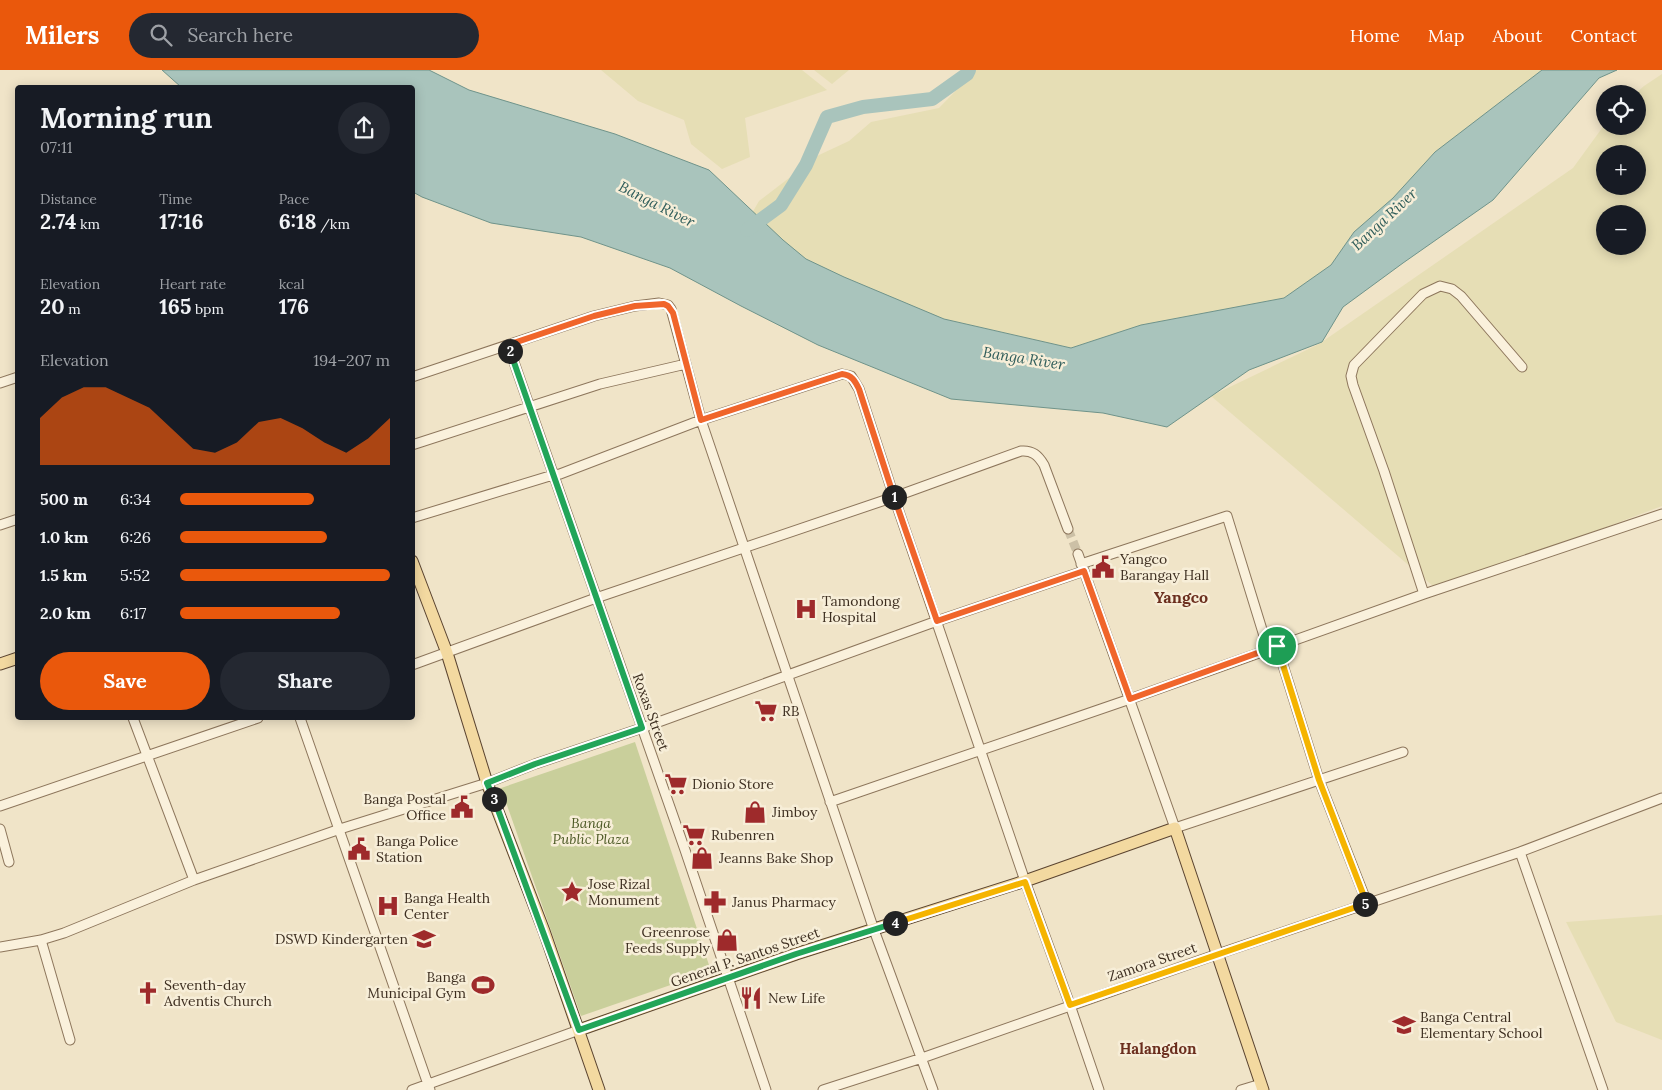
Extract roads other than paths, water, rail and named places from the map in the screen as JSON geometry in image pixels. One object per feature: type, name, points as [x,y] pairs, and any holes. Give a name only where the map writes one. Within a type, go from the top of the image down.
[{"type":"main road","points":[[415,569],[447,653],[487,783],[540,922],[599,1090]]},
{"type":"main road","points":[[0,664],[15,659]]},
{"type":"main road","points":[[1175,828],[1262,1087]]},
{"type":"main road","name":"General P. Santos Street","points":[[579,1030],[796,954],[1025,882],[1175,828]]},
{"type":"street","points":[[1424,594],[1384,471],[1353,385],[1351,376],[1354,365],[1423,294],[1440,286],[1452,288],[1461,296],[1522,367]]},
{"type":"street","points":[[415,376],[594,316],[635,306],[659,303],[671,309],[701,420],[874,930],[922,1058],[932,1090]]},
{"type":"street","name":"Roxas Street","points":[[508,345],[685,850],[766,1090]]},
{"type":"street","points":[[415,445],[600,384],[686,364]]},
{"type":"street","points":[[415,517],[560,474],[701,420],[842,374],[854,379],[859,389],[1025,882],[1099,1090]]},
{"type":"street","points":[[0,383],[15,378]]},
{"type":"street","points":[[415,664],[596,598],[1026,450],[1036,454],[1044,464],[1068,529]]},
{"type":"street","points":[[830,802],[1130,699],[1424,594],[1662,514]]},
{"type":"street","points":[[0,947],[41,940],[64,933],[194,880],[340,829],[487,783],[535,764],[642,728],[786,674],[1227,516],[1319,780],[1367,904]]},
{"type":"street","points":[[0,525],[15,520]]},
{"type":"street","points":[[1078,554],[1175,828],[1403,752]]},
{"type":"street","points":[[134,720],[194,880]]},
{"type":"street","points":[[0,806],[252,720]]},
{"type":"street","points":[[301,720],[429,1087]]},
{"type":"street","name":"Zamora Street","points":[[823,1090],[922,1058],[1218,954],[1520,852],[1662,798]]},
{"type":"street","points":[[0,828],[9,862]]},
{"type":"street","points":[[1520,852],[1604,1090]]},
{"type":"street","points":[[41,940],[70,1040]]},
{"type":"street","name":"General P. Santos Street","points":[[412,1090],[429,1087],[579,1030]]},
{"type":"street","points":[[1241,1090],[1262,1087]]},
{"type":"water","name":"Banga River","points":[[162,70],[429,70],[469,90],[615,134],[709,170],[783,240],[806,259],[844,277],[944,319],[1071,348],[1141,325],[1284,298],[1331,265],[1354,232],[1393,198],[1435,152],[1542,70],[1617,70],[1599,78],[1493,200],[1343,307],[1322,342],[1249,370],[1167,427],[1103,413],[951,399],[818,345],[670,268],[581,237],[491,223],[422,197],[415,193],[415,85],[179,85]]},
{"type":"waterway","points":[[747,230],[781,205],[806,165],[827,117],[863,107],[932,99],[967,74],[969,70]]},
{"type":"tunnel","points":[[1068,529],[1078,554]]},
{"type":"place","name":"Yangco Barangay Hall","points":[[1103,567]]},
{"type":"place","name":"Tamondong Hospital","points":[[806,609]]},
{"type":"place","name":"RB","points":[[766,711]]},
{"type":"place","name":"Dionio Store","points":[[676,784]]},
{"type":"place","name":"Banga Postal Office","points":[[462,807]]},
{"type":"place","name":"Jimboy","points":[[755,812]]},
{"type":"place","name":"Rubenren","points":[[694,835]]},
{"type":"place","name":"Banga Police Station","points":[[359,849]]},
{"type":"place","name":"Jeanns Bake Shop","points":[[702,858]]},
{"type":"place","name":"Jose Rizal Monument","points":[[572,892]]},
{"type":"place","name":"Janus Pharmacy","points":[[715,902]]},
{"type":"place","name":"Banga Health Center","points":[[388,906]]},
{"type":"place","name":"DSWD Kindergarten","points":[[424,939]]},
{"type":"place","name":"Greenrose Feeds Supply","points":[[727,940]]},
{"type":"place","name":"Banga Municipal Gym","points":[[483,985]]},
{"type":"place","name":"Seventh-day Adventis Church","points":[[148,993]]},
{"type":"place","name":"New Life","points":[[751,998]]},
{"type":"place","name":"Banga Central Elementary School","points":[[1404,1025]]},
{"type":"district","name":"Yangco","points":[[1181,597]]},
{"type":"district","name":"Halangdon","points":[[1158,1048]]},
{"type":"park label","name":"Banga Public Plaza","points":[[591,832]]}]
